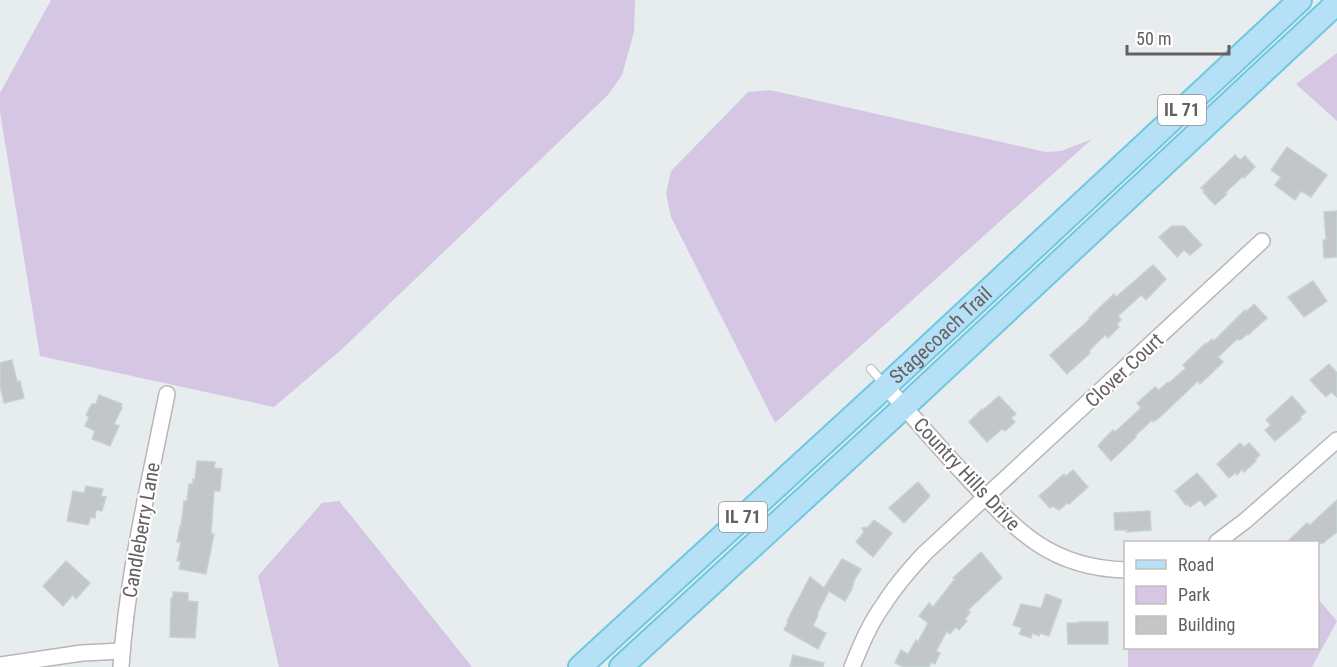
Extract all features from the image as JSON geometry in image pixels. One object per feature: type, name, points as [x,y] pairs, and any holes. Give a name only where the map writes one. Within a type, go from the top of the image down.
[{"type":"main road","name":"Stagecoach Trail","points":[[580,667],[886,386],[1300,0]]},
{"type":"main road","name":"Stagecoach Trail","points":[[621,667],[904,407],[1331,4]]},
{"type":"street","name":"Clover Court","points":[[852,667],[883,604],[925,553],[1262,241]]},
{"type":"street","name":"Country Hills Drive","points":[[886,386],[1009,522],[1022,533],[1059,556],[1092,566],[1124,570]]},
{"type":"street","name":"Candleberry Lane","points":[[121,667],[137,544],[167,394]]},
{"type":"street","points":[[1220,541],[1337,440]]},
{"type":"street","points":[[0,665],[72,654],[122,651]]},
{"type":"lane","points":[[871,369],[886,386]]},
{"type":"green space","points":[[51,0],[635,0],[634,32],[622,75],[608,95],[341,350],[274,407],[40,356],[0,112],[0,93]]},
{"type":"green space","points":[[1337,53],[1337,121],[1296,84]]},
{"type":"green space","points":[[770,90],[1046,152],[1061,151],[1092,139],[775,423],[671,217],[666,194],[671,171],[748,92]]},
{"type":"green space","points":[[339,501],[472,667],[279,667],[258,576],[322,503]]},
{"type":"green space","points":[[1319,600],[1337,621],[1312,667],[1128,667],[1128,649],[1319,649]]},
{"type":"building","points":[[1287,147],[1327,175],[1311,197],[1301,191],[1295,200],[1275,185],[1281,177],[1271,170]]},
{"type":"building","points":[[1235,155],[1240,160],[1245,156],[1255,167],[1225,193],[1227,194],[1215,205],[1201,188]]},
{"type":"building","points":[[1337,211],[1337,257],[1324,258],[1323,240],[1326,240],[1324,212]]},
{"type":"building","points":[[1172,226],[1184,226],[1202,245],[1190,255],[1184,250],[1177,257],[1159,237]]},
{"type":"building","points":[[1153,265],[1166,279],[1146,300],[1141,295],[1118,316],[1121,320],[1117,324],[1119,327],[1108,338],[1105,335],[1089,351],[1090,353],[1067,374],[1050,355],[1114,294],[1116,297]]},
{"type":"building","points":[[1313,281],[1327,301],[1304,317],[1288,297]]},
{"type":"building","points":[[1254,304],[1267,318],[1248,335],[1236,340],[1218,357],[1223,362],[1200,384],[1198,381],[1160,417],[1153,422],[1152,420],[1111,461],[1098,446],[1103,440],[1141,408],[1137,403],[1155,387],[1159,390],[1169,383],[1186,368],[1183,365],[1206,343],[1212,339],[1214,341]]},
{"type":"building","points":[[12,360],[17,382],[20,381],[24,398],[4,403],[0,386],[0,363]]},
{"type":"building","points":[[1329,364],[1337,373],[1337,397],[1331,392],[1326,397],[1310,380]]},
{"type":"building","points":[[99,395],[122,404],[114,424],[119,426],[110,446],[92,439],[95,431],[85,426],[89,417],[86,415],[92,404],[96,404]]},
{"type":"building","points":[[999,396],[1016,414],[1011,418],[1015,422],[1005,431],[1002,429],[987,442],[969,422]]},
{"type":"building","points":[[1292,396],[1306,412],[1275,441],[1265,430],[1271,425],[1266,420]]},
{"type":"building","points":[[1240,443],[1244,447],[1249,443],[1260,455],[1244,472],[1242,469],[1237,475],[1235,473],[1229,478],[1217,464]]},
{"type":"building","points":[[197,461],[215,462],[214,468],[222,469],[220,491],[214,491],[211,534],[214,534],[206,574],[179,569],[181,561],[177,561],[181,542],[177,542],[184,501],[187,501],[189,484],[193,484],[193,479],[195,479]]},
{"type":"building","points":[[1073,470],[1088,487],[1059,510],[1053,506],[1050,508],[1039,496],[1064,474],[1066,476]]},
{"type":"building","points":[[1197,473],[1217,496],[1205,506],[1200,500],[1190,507],[1175,491]]},
{"type":"building","points":[[918,482],[930,496],[904,523],[889,508]]},
{"type":"building","points":[[86,486],[103,489],[101,496],[106,497],[102,511],[96,510],[95,518],[91,517],[88,525],[67,521],[73,491],[84,493]]},
{"type":"building","points":[[1337,500],[1337,532],[1323,543],[1288,541],[1307,523],[1310,525]]},
{"type":"building","points":[[1150,511],[1151,530],[1127,532],[1127,530],[1115,530],[1114,513]]},
{"type":"building","points":[[874,520],[892,533],[873,557],[856,542],[864,532],[862,528],[868,527]]},
{"type":"building","points":[[981,552],[1002,578],[968,610],[970,612],[965,619],[967,621],[959,630],[956,627],[950,634],[947,631],[936,651],[940,653],[935,664],[931,662],[929,667],[903,667],[895,663],[901,650],[908,654],[916,640],[918,642],[928,623],[919,616],[929,603],[933,607],[955,579],[953,578]]},
{"type":"building","points":[[842,559],[861,569],[845,601],[829,591],[813,626],[826,633],[818,649],[784,630],[810,577],[824,588]]},
{"type":"building","points":[[66,561],[90,583],[76,599],[73,595],[63,606],[43,586]]},
{"type":"building","points":[[173,592],[188,593],[188,601],[198,602],[195,638],[170,637]]},
{"type":"building","points":[[1046,594],[1062,600],[1049,636],[1032,633],[1031,638],[1019,634],[1022,628],[1013,625],[1021,604],[1041,608]]},
{"type":"building","points":[[1108,622],[1108,644],[1068,644],[1067,623]]},
{"type":"building","points":[[793,655],[824,663],[823,667],[790,667]]}]
